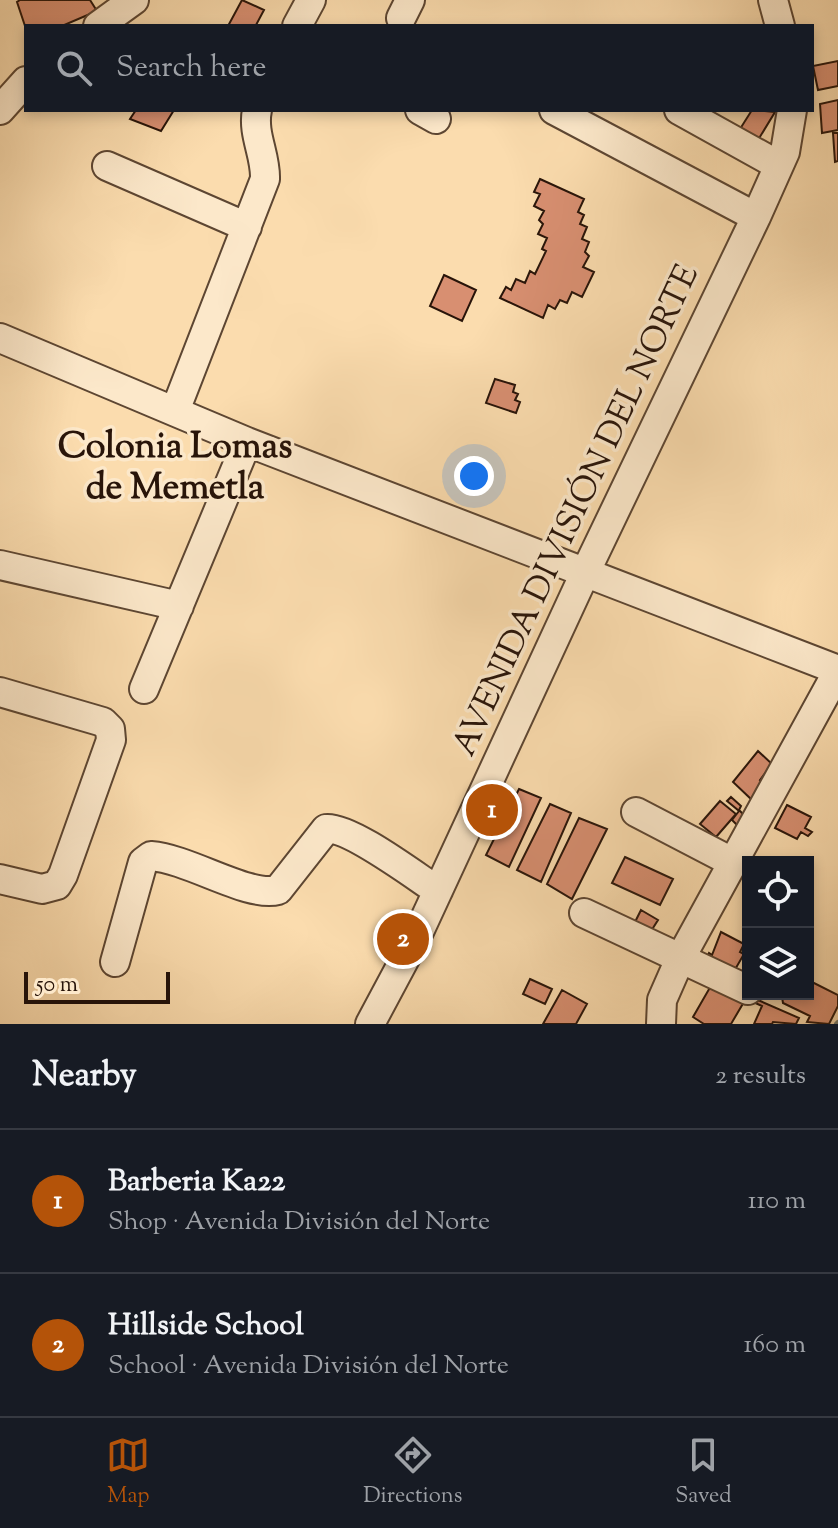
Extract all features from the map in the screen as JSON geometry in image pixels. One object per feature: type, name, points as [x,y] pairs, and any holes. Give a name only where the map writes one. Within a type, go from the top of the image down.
[{"type":"street","points":[[101,24],[134,0]]},
{"type":"street","points":[[298,24],[311,0]]},
{"type":"street","points":[[773,0],[779,24]]},
{"type":"street","points":[[0,110],[24,83]]},
{"type":"street","points":[[175,411],[265,179],[266,162],[254,123],[257,112]]},
{"type":"street","points":[[558,112],[756,217]]},
{"type":"street","points":[[683,112],[778,165]]},
{"type":"street","name":"AVENIDA DIVISIÓN DEL NORTE","points":[[370,1024],[438,891],[585,573],[756,217],[788,141],[792,112]]},
{"type":"street","points":[[107,166],[247,227]]},
{"type":"street","points":[[0,338],[247,442],[838,671],[680,959],[662,1000],[661,1024]]},
{"type":"street","points":[[144,689],[247,442]]},
{"type":"street","points":[[0,565],[179,606]]},
{"type":"street","points":[[0,692],[103,722],[110,729],[111,740],[57,885],[42,889],[0,879]]},
{"type":"street","points":[[636,812],[732,862]]},
{"type":"street","points":[[115,962],[143,862],[151,856],[180,860],[267,893],[278,890],[326,829],[335,828],[352,835],[438,891]]},
{"type":"street","points":[[584,913],[742,987]]},
{"type":"building","points":[[90,0],[97,11],[67,24],[24,24],[17,2]]},
{"type":"building","points":[[242,0],[264,10],[257,24],[229,24]]},
{"type":"building","points":[[838,61],[838,86],[818,90],[814,66]]},
{"type":"building","points":[[838,100],[838,130],[822,133],[820,104]]},
{"type":"building","points":[[135,112],[173,112],[161,131],[130,119]]},
{"type":"building","points":[[751,112],[775,112],[752,150],[733,140]]},
{"type":"building","points":[[833,133],[838,133],[838,161],[835,162]]},
{"type":"building","points":[[540,179],[584,199],[578,212],[584,215],[580,224],[587,227],[582,239],[589,242],[585,252],[589,256],[583,267],[594,272],[582,297],[572,292],[567,303],[560,300],[555,309],[548,305],[543,318],[500,298],[506,287],[511,290],[516,279],[525,283],[530,271],[535,274],[546,251],[542,249],[547,238],[538,234],[543,224],[539,220],[544,211],[534,206],[540,194],[534,192]]},
{"type":"building","points":[[444,275],[476,290],[462,321],[430,306]]},
{"type":"building","points":[[495,379],[515,385],[513,392],[518,394],[515,400],[520,402],[516,413],[486,403]]},
{"type":"building","points":[[758,751],[772,764],[760,780],[766,785],[752,800],[733,782]]},
{"type":"building","points":[[519,789],[541,798],[509,867],[486,855]]},
{"type":"building","points":[[731,797],[741,806],[739,810],[745,816],[737,825],[732,820],[739,811],[727,801]]},
{"type":"building","points":[[720,801],[736,814],[716,837],[700,824]]},
{"type":"building","points":[[550,804],[571,813],[541,882],[517,870]]},
{"type":"building","points":[[787,805],[811,817],[805,828],[812,832],[808,836],[801,832],[797,839],[775,828]]},
{"type":"building","points":[[579,818],[607,829],[572,899],[547,884]]},
{"type":"building","points":[[625,857],[673,879],[660,905],[612,883]]},
{"type":"building","points":[[641,910],[658,920],[646,939],[635,922]]},
{"type":"building","points":[[721,932],[742,943],[742,957],[733,973],[706,959],[709,953],[712,955]]},
{"type":"building","points":[[716,977],[742,992],[742,1000],[745,1000],[731,1024],[704,1024],[693,1017]]},
{"type":"building","points":[[530,979],[552,989],[545,1004],[523,994]]},
{"type":"building","points":[[814,983],[838,995],[838,1006],[829,1024],[807,1022],[810,1016],[782,1000],[814,1000]]},
{"type":"building","points":[[562,990],[587,1004],[576,1024],[543,1024]]},
{"type":"building","points":[[749,1000],[758,1000],[799,1018],[796,1024],[754,1024],[762,1006]]},
{"type":"place","name":"Barberia Ka22","points":[[492,810]]},
{"type":"place","name":"Hillside School","points":[[403,939]]},
{"type":"district","name":"Colonia Lomas de Memetla","points":[[175,468]]}]
